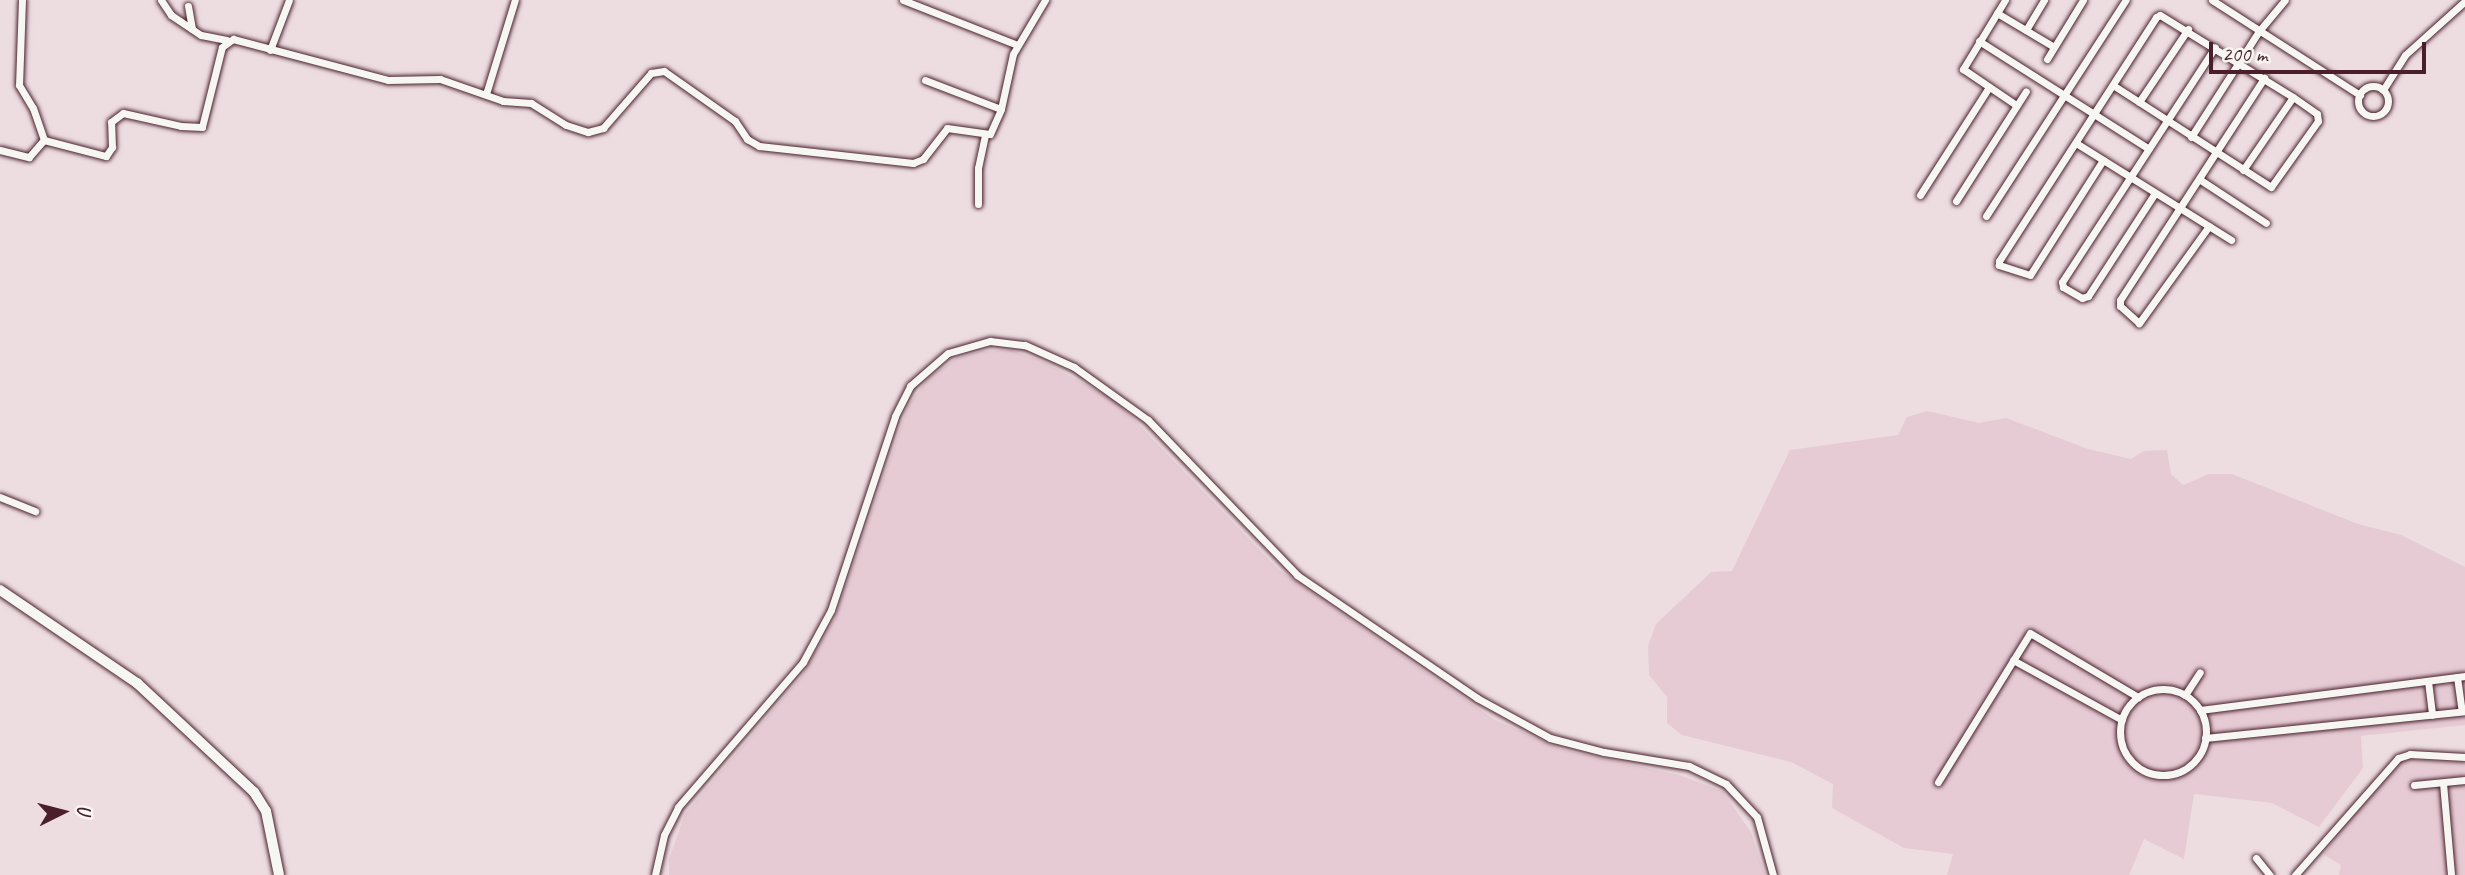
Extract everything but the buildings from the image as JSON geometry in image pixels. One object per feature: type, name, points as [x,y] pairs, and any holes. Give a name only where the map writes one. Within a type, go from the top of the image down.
[{"type":"street","points":[[22,0],[19,85],[33,108],[44,140]]},
{"type":"street","points":[[161,0],[171,15],[193,30],[399,82],[440,79],[503,102],[531,103],[566,125],[595,131],[657,70],[709,101],[740,126],[750,143],[774,150],[913,163],[923,159],[947,128],[962,127],[985,136]]},
{"type":"street","points":[[270,50],[289,0]]},
{"type":"street","points":[[486,94],[515,0]]},
{"type":"street","points":[[903,0],[1017,45]]},
{"type":"street","points":[[978,204],[978,168],[985,136],[1001,109],[1017,45],[1045,0]]},
{"type":"street","points":[[2005,0],[1963,69],[2016,105]]},
{"type":"street","points":[[2026,30],[2045,0]]},
{"type":"street","points":[[2047,60],[2083,0]]},
{"type":"street","points":[[1986,216],[2126,0]]},
{"type":"street","points":[[2213,0],[2360,95]]},
{"type":"street","points":[[2191,137],[2259,31],[2285,0]]},
{"type":"street","points":[[2383,90],[2414,46],[2465,1]]},
{"type":"street","points":[[188,6],[193,30]]},
{"type":"street","points":[[1997,13],[2054,47]]},
{"type":"street","points":[[2103,160],[2030,275],[1999,261],[2094,114],[2113,85],[2160,15],[2188,29],[2264,78],[2318,117],[2273,187],[2113,85]]},
{"type":"street","points":[[2139,102],[2188,29]]},
{"type":"street","points":[[44,140],[103,157],[110,152],[111,122],[116,114],[202,127],[227,40]]},
{"type":"street","points":[[1979,41],[2149,149]]},
{"type":"street","points":[[2155,193],[2088,296],[2082,298],[2063,288],[2062,282],[2215,47]]},
{"type":"street","points":[[2209,226],[2143,322],[2130,315],[2120,300],[2264,78]]},
{"type":"street","points":[[925,80],[1001,109]]},
{"type":"street","points":[[2360,95],[2372,86],[2383,90]]},
{"type":"street","points":[[1920,195],[1990,87]]},
{"type":"street","points":[[2360,95],[2361,110],[2375,117],[2388,104],[2383,90]]},
{"type":"street","points":[[1956,201],[2026,91]]},
{"type":"street","points":[[2244,170],[2293,97]]},
{"type":"street","points":[[0,150],[29,157],[44,140]]},
{"type":"street","points":[[2076,143],[2231,240]]},
{"type":"street","points":[[2199,179],[2266,223]]},
{"type":"street","points":[[654,875],[664,835],[678,807],[803,662],[831,610],[895,415],[910,386],[948,353],[990,341],[1025,345],[1074,367],[1148,419],[1297,575],[1477,698],[1550,738],[1604,752],[1689,765],[1726,784],[1757,817],[1773,875]]},
{"type":"street","points":[[0,497],[35,511]]},
{"type":"street","points":[[0,590],[137,683],[254,792],[266,810],[279,875]]},
{"type":"street","points":[[1938,782],[2013,660],[2033,633],[2138,697]]},
{"type":"street","points":[[2013,660],[2122,720]]},
{"type":"street","points":[[2185,695],[2200,672]]},
{"type":"street","points":[[2200,710],[2461,677],[2463,711],[2205,738]]},
{"type":"street","points":[[2428,681],[2432,715]]},
{"type":"street","points":[[2158,689],[2185,695],[2200,710],[2205,738],[2188,767],[2154,774],[2126,754],[2120,734],[2122,720],[2138,697],[2158,689]]},
{"type":"street","points":[[2295,875],[2398,758],[2410,754],[2465,757]]},
{"type":"street","points":[[2414,785],[2465,780]]},
{"type":"street","points":[[2444,783],[2451,875]]},
{"type":"street","points":[[2256,858],[2270,875]]},
{"type":"shaded area","points":[[1011,350],[1044,362],[1116,401],[1278,569],[1495,720],[1560,749],[1679,775],[1722,791],[1751,832],[1765,875],[669,875],[669,859],[685,814],[801,677],[834,620],[908,406],[928,378],[957,358],[981,351]]},
{"type":"shaded area","points":[[1927,411],[1979,423],[2006,418],[2088,449],[2131,459],[2144,451],[2167,450],[2171,474],[2183,485],[2209,474],[2232,474],[2358,524],[2401,535],[2465,567],[2465,725],[2361,736],[2363,768],[2319,827],[2272,803],[2194,794],[2184,859],[2144,839],[2129,875],[1947,875],[1953,854],[1904,848],[1832,808],[1833,784],[1791,762],[1682,735],[1667,723],[1667,697],[1649,675],[1648,646],[1656,624],[1711,572],[1732,571],[1790,450],[1898,435],[1907,417]]},
{"type":"shaded area","points":[[2409,759],[2465,763],[2465,875],[2339,875],[2341,865],[2324,855],[2352,812],[2397,765]]}]
